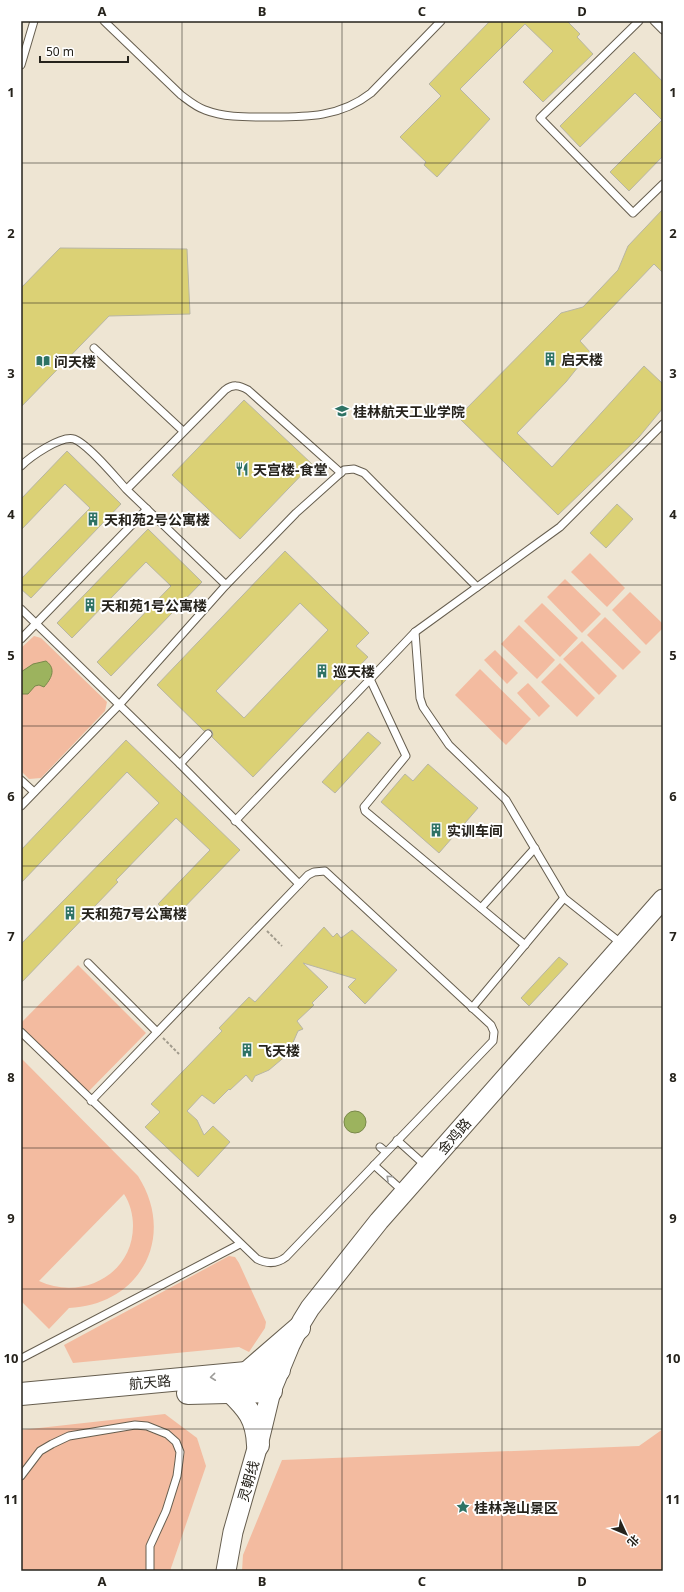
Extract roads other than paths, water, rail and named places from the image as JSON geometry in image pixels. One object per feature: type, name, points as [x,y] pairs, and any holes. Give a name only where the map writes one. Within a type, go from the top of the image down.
[{"type":"main road","name":"金鸡路","points":[[272,1391],[279,1370],[298,1328],[310,1308],[324,1290],[404,1192],[663,899]]},
{"type":"main road","points":[[247,1373],[298,1328]]},
{"type":"main road","name":"航天路","points":[[21,1394],[279,1370]]},
{"type":"main road","points":[[230,1391],[245,1405],[252,1416],[256,1425],[258,1445]]},
{"type":"main road","name":"航天路","points":[[21,1405],[182,1393],[272,1391]]},
{"type":"main road","name":"灵朝线","points":[[226,1571],[233,1532],[272,1391]]},
{"type":"lane","points":[[21,65],[34,21]]},
{"type":"lane","points":[[104,21],[182,96],[195,106],[219,114],[237,117],[306,117],[352,106],[363,100],[442,21]]},
{"type":"lane","points":[[639,21],[540,118],[633,214],[663,184]]},
{"type":"lane","points":[[654,21],[663,30]]},
{"type":"lane","points":[[94,348],[184,431]]},
{"type":"lane","points":[[126,489],[229,386],[236,385],[248,390],[341,473]]},
{"type":"lane","points":[[235,821],[415,632],[560,527],[663,424]]},
{"type":"lane","points":[[21,466],[26,461],[50,446],[67,438],[74,439],[88,450],[126,489],[226,585]]},
{"type":"lane","points":[[21,806],[120,704],[226,585],[296,513],[344,470],[354,469],[364,473],[477,587]]},
{"type":"lane","points":[[21,639],[147,509]]},
{"type":"lane","points":[[21,609],[120,704],[299,884]]},
{"type":"lane","points":[[415,632],[418,689],[423,707],[449,745],[506,800],[564,898],[622,944]]},
{"type":"lane","points":[[370,679],[406,756],[364,807],[365,811],[525,945]]},
{"type":"lane","points":[[180,764],[208,734]]},
{"type":"lane","points":[[21,780],[34,792]]},
{"type":"lane","points":[[481,908],[535,848]]},
{"type":"lane","points":[[21,1032],[240,1244],[262,1262],[272,1263],[283,1260],[493,1041],[493,1028],[325,871],[318,871],[308,875],[299,884],[92,1100]]},
{"type":"lane","points":[[472,1008],[564,898]]},
{"type":"lane","points":[[88,963],[157,1032]]},
{"type":"lane","points":[[398,1140],[427,1167]]},
{"type":"lane","points":[[380,1147],[386,1152]]},
{"type":"lane","points":[[374,1165],[404,1192]]},
{"type":"lane","points":[[22,1358],[240,1244]]},
{"type":"lane","points":[[21,1476],[40,1451],[69,1436],[134,1425],[147,1426],[167,1434],[174,1439],[180,1452],[180,1461],[166,1511],[150,1546],[150,1571]]},
{"type":"place","name":"启天楼","points":[[550,359]]},
{"type":"place","name":"问天楼","points":[[43,361]]},
{"type":"place","name":"桂林航天工业学院","points":[[342,411]]},
{"type":"place","name":"天宫楼-食堂","points":[[242,469]]},
{"type":"place","name":"天和苑2号公寓楼","points":[[93,519]]},
{"type":"place","name":"天和苑1号公寓楼","points":[[90,605]]},
{"type":"place","name":"巡天楼","points":[[322,671]]},
{"type":"place","name":"实训车间","points":[[436,830]]},
{"type":"place","name":"天和苑7号公寓楼","points":[[70,913]]},
{"type":"place","name":"飞天楼","points":[[247,1050]]},
{"type":"place","name":"桂林尧山景区","points":[[463,1507]]}]
